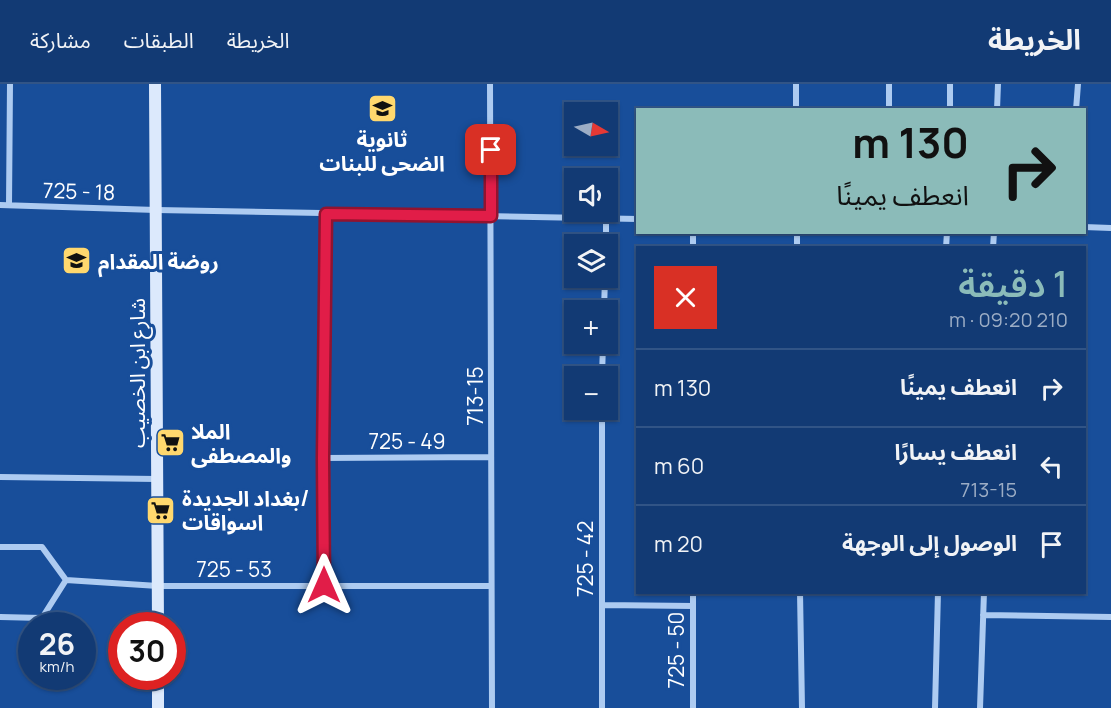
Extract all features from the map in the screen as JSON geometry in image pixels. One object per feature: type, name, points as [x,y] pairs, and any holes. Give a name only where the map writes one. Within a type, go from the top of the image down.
[{"type":"street","points":[[9,205],[10,84]]},
{"type":"street","name":"شارع ابن الخصيب","points":[[155,84],[158,612]]},
{"type":"street","name":"713-15","points":[[490,84],[492,708]]},
{"type":"street","points":[[796,84],[796,108]]},
{"type":"street","points":[[889,84],[889,108]]},
{"type":"street","points":[[950,84],[950,108]]},
{"type":"street","points":[[997,108],[998,84]]},
{"type":"street","points":[[1076,108],[1078,84]]},
{"type":"street","name":"725 - 18","points":[[0,205],[564,218]]},
{"type":"street","points":[[324,585],[326,214]]},
{"type":"street","name":"725 - 18","points":[[618,219],[636,219]]},
{"type":"street","points":[[1086,227],[1111,228]]},
{"type":"street","name":"725 - 42","points":[[602,420],[602,708]]},
{"type":"street","name":"725 - 49","points":[[323,458],[491,457]]},
{"type":"street","points":[[0,477],[158,479]]},
{"type":"street","points":[[0,547],[42,547],[66,580],[42,618],[0,617]]},
{"type":"street","name":"725 - 53","points":[[66,580],[158,586],[491,586]]},
{"type":"street","name":"725 - 50","points":[[693,594],[693,708]]},
{"type":"street","points":[[800,594],[801,708]]},
{"type":"street","points":[[935,708],[938,594]]},
{"type":"street","points":[[980,708],[984,594]]},
{"type":"street","points":[[602,605],[693,606]]},
{"type":"street","points":[[983,615],[1111,617]]},
{"type":"street","points":[[158,690],[158,708]]},
{"type":"place","name":"ثانوية الضحى للبنات","points":[[382,108]]},
{"type":"place","name":"روضة المقدام","points":[[77,261]]},
{"type":"place","name":"الملا والمصطفى","points":[[170,443]]},
{"type":"place","name":"بغداد الجديدة/ اسواقات","points":[[161,510]]},
{"type":"route","points":[[324,585],[326,214],[491,216],[491,150]]}]
